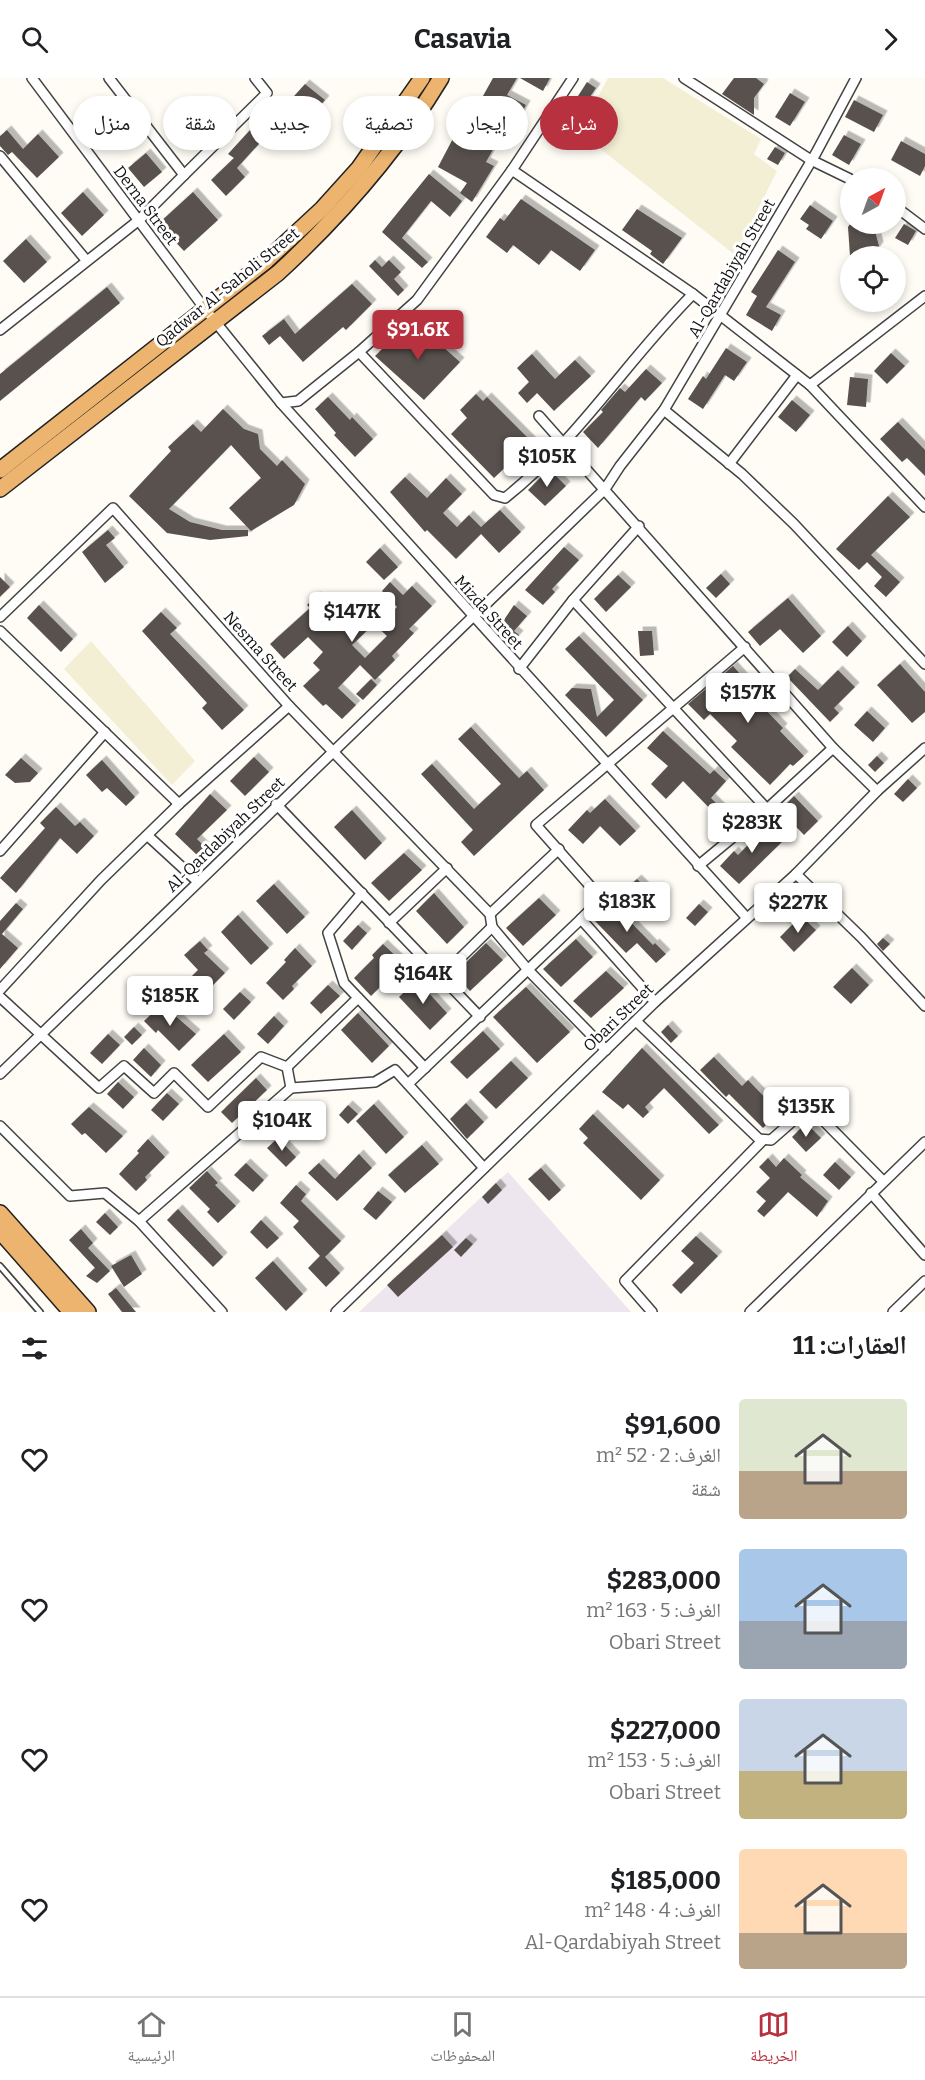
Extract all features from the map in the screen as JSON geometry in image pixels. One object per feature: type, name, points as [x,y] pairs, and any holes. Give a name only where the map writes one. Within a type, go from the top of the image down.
[{"type":"highway","points":[[0,470],[266,261],[322,209],[377,145],[422,78]]},
{"type":"highway","name":"Qadwar Al-Saholi Street","points":[[0,489],[278,273],[336,216],[394,147],[441,78]]},
{"type":"highway","points":[[0,1213],[88,1312]]},
{"type":"highway","points":[[0,1231],[71,1312]]},
{"type":"street","name":"Derna Street","points":[[32,78],[215,322]]},
{"type":"street","points":[[108,78],[184,175]]},
{"type":"street","points":[[0,330],[139,220],[267,93],[255,78]]},
{"type":"street","points":[[282,403],[298,401],[359,352],[417,300],[512,170],[573,78]]},
{"type":"street","points":[[684,78],[811,160],[840,174]]},
{"type":"street","name":"Al-Qardabiyah Street","points":[[0,1074],[41,1037],[197,881],[333,752],[471,615],[605,489],[620,466],[664,411],[811,160],[856,78]]},
{"type":"street","points":[[0,156],[86,260]]},
{"type":"street","points":[[512,170],[693,294],[810,385],[925,507]]},
{"type":"street","points":[[906,215],[925,229]]},
{"type":"street","points":[[359,352],[499,498],[510,494],[563,442],[693,294]]},
{"type":"street","points":[[810,385],[925,296]]},
{"type":"street","name":"Mizda Street","points":[[215,322],[282,403],[519,669],[746,917]]},
{"type":"street","points":[[729,464],[797,375]]},
{"type":"street","points":[[664,411],[729,464],[794,525],[925,664]]},
{"type":"street","points":[[539,416],[834,748],[877,791]]},
{"type":"street","name":"Nesma Street","points":[[0,617],[113,508],[289,706],[490,914]]},
{"type":"street","points":[[519,669],[573,600],[639,526]]},
{"type":"street","points":[[573,600],[767,809]]},
{"type":"street","points":[[0,632],[179,804]]},
{"type":"street","points":[[408,1084],[529,971],[598,902],[599,896],[536,825],[745,647]]},
{"type":"street","points":[[0,990],[101,880],[179,804],[289,706]]},
{"type":"street","points":[[0,851],[105,732]]},
{"type":"street","points":[[698,866],[767,809],[834,748]]},
{"type":"street","name":"Obari Street","points":[[336,1312],[655,1002],[796,874],[877,791],[925,748]]},
{"type":"street","points":[[276,804],[480,1017]]},
{"type":"street","points":[[148,836],[197,881]]},
{"type":"street","points":[[559,849],[490,914],[492,927],[529,971],[606,1050]]},
{"type":"street","points":[[389,923],[447,868]]},
{"type":"street","points":[[796,874],[925,1006]]},
{"type":"street","points":[[362,893],[328,933],[344,983],[425,1068]]},
{"type":"street","points":[[581,919],[655,1002]]},
{"type":"street","points":[[441,977],[492,927]]},
{"type":"street","points":[[0,997],[99,1088],[124,1066],[154,1093],[174,1073],[208,1107],[261,1057],[286,1067]]},
{"type":"street","points":[[286,1067],[358,998]]},
{"type":"street","points":[[636,1021],[762,1141]]},
{"type":"street","points":[[286,1067],[291,1088]]},
{"type":"street","points":[[139,1221],[291,1088],[375,1082],[395,1070],[484,1168]]},
{"type":"street","points":[[652,1312],[625,1281],[762,1141],[771,1140],[803,1113],[813,1110],[882,1181]]},
{"type":"street","points":[[0,1126],[70,1196],[105,1194],[139,1221],[222,1312]]},
{"type":"street","points":[[750,1312],[834,1233],[882,1181],[925,1142]]},
{"type":"street","points":[[872,1193],[925,1255]]},
{"type":"street","points":[[893,1312],[925,1281]]},
{"type":"lane","points":[[0,1266],[40,1312]]},
{"type":"shaded area","points":[[608,78],[663,78],[761,139],[754,154],[777,171],[735,255],[602,150],[618,150],[618,96],[598,96]]},
{"type":"shaded area","points":[[91,641],[195,761],[172,785],[64,669]]},
{"type":"shaded area","points":[[508,1172],[631,1312],[359,1312]]},
{"type":"building","points":[[493,78],[517,78],[507,95],[509,96],[483,96]]},
{"type":"building","points":[[520,78],[550,78],[543,91]]},
{"type":"building","points":[[734,78],[756,78],[764,84],[754,98],[754,115],[722,94]]},
{"type":"building","points":[[587,82],[596,88],[591,96],[578,96]]},
{"type":"building","points":[[305,84],[320,96],[294,96]]},
{"type":"building","points":[[790,93],[805,102],[790,126],[775,117]]},
{"type":"building","points":[[854,100],[883,115],[874,132],[845,117]]},
{"type":"building","points":[[7,130],[23,149],[38,134],[59,157],[37,178],[12,152],[8,155],[0,146],[0,136]]},
{"type":"building","points":[[249,131],[249,150],[253,150],[237,168],[245,177],[226,196],[211,180],[234,158],[228,154],[232,150],[237,150],[237,144]]},
{"type":"building","points":[[844,135],[861,144],[849,165],[832,155]]},
{"type":"building","points":[[901,141],[925,154],[925,166],[920,176],[891,160]]},
{"type":"building","points":[[775,147],[785,153],[778,165],[767,159]]},
{"type":"building","points":[[447,150],[493,150],[486,162],[494,166],[472,202],[460,193],[467,183],[438,167]]},
{"type":"building","points":[[146,153],[162,172],[144,187],[128,168]]},
{"type":"building","points":[[429,174],[462,201],[450,217],[431,201],[402,238],[428,262],[422,268],[382,232]]},
{"type":"building","points":[[83,192],[104,215],[82,236],[61,213]]},
{"type":"building","points":[[193,192],[218,220],[184,251],[158,224]]},
{"type":"building","points":[[521,199],[595,250],[580,271],[551,250],[539,265],[513,245],[507,253],[486,237],[500,218],[504,221]]},
{"type":"building","points":[[810,205],[833,221],[821,239],[806,229],[809,225],[800,219]]},
{"type":"building","points":[[637,209],[682,238],[663,264],[650,254],[652,251],[622,230]]},
{"type":"building","points":[[906,225],[916,231],[908,245],[895,238],[898,234],[906,234]]},
{"type":"building","points":[[848,234],[876,234],[879,246],[849,246]]},
{"type":"building","points":[[26,239],[47,262],[24,283],[3,261]]},
{"type":"building","points":[[778,250],[795,262],[766,307],[781,315],[772,331],[746,315],[757,296],[751,292]]},
{"type":"building","points":[[375,260],[382,267],[389,260],[401,272],[394,279],[404,290],[398,296],[369,266]]},
{"type":"building","points":[[352,284],[372,304],[346,330],[343,327],[303,362],[280,336],[269,345],[262,336],[284,319],[295,334]]},
{"type":"building","points":[[107,287],[120,303],[0,401],[0,374]]},
{"type":"building","points":[[415,322],[460,362],[424,400],[375,356],[389,342],[393,345]]},
{"type":"building","points":[[726,348],[747,362],[734,381],[725,375],[703,409],[688,399],[703,376],[706,379]]},
{"type":"building","points":[[891,353],[905,366],[887,384],[874,371]]},
{"type":"building","points":[[532,354],[555,379],[575,360],[591,376],[554,411],[537,393],[527,403],[518,393],[529,382],[517,368]]},
{"type":"building","points":[[646,369],[662,383],[645,401],[641,397],[598,448],[583,432],[603,412],[601,410],[620,388],[625,392]]},
{"type":"building","points":[[850,377],[868,379],[866,407],[847,405]]},
{"type":"building","points":[[476,394],[483,401],[487,397],[532,442],[494,478],[451,434],[467,418],[460,410]]},
{"type":"building","points":[[328,397],[350,420],[352,417],[373,439],[355,457],[334,435],[336,433],[315,409]]},
{"type":"building","points":[[792,400],[810,415],[796,432],[778,417]]},
{"type":"building","points":[[223,409],[244,429],[258,434],[260,449],[277,466],[282,460],[305,484],[294,505],[251,531],[229,508],[261,478],[231,445],[169,509],[190,522],[222,530],[248,530],[248,536],[210,540],[167,533],[129,496],[171,451],[168,447],[193,424],[201,432]]},
{"type":"building","points":[[898,422],[925,450],[925,476],[907,458],[902,462],[880,439]]},
{"type":"building","points":[[549,469],[566,486],[545,506],[528,490]]},
{"type":"building","points":[[405,477],[427,498],[446,478],[462,494],[443,513],[457,527],[469,515],[481,527],[500,510],[521,532],[499,553],[481,534],[456,559],[427,530],[425,532],[390,492]]},
{"type":"building","points":[[888,496],[910,517],[871,555],[900,582],[886,597],[874,586],[882,577],[867,562],[859,570],[836,549]]},
{"type":"building","points":[[108,530],[115,538],[106,545],[124,567],[105,583],[82,552]]},
{"type":"building","points":[[564,547],[579,560],[552,589],[555,592],[543,605],[525,590]]},
{"type":"building","points":[[380,548],[398,567],[384,580],[366,562]]},
{"type":"building","points":[[721,574],[730,584],[716,598],[706,588]]},
{"type":"building","points":[[618,575],[631,587],[606,612],[594,599]]},
{"type":"building","points":[[0,577],[10,587],[0,597]]},
{"type":"building","points":[[390,582],[403,595],[412,586],[432,606],[409,629],[414,633],[392,656],[395,660],[375,680],[360,665],[338,688],[356,705],[342,719],[326,704],[323,706],[303,686],[320,670],[313,663],[323,652],[308,637],[284,659],[270,644],[310,608],[307,605],[316,596],[336,617],[342,611],[351,621],[368,605],[384,620],[397,607],[382,591]],"holes":[[[374,624],[387,636],[365,658],[352,645]]]},
{"type":"building","points":[[788,598],[821,636],[803,653],[780,629],[760,646],[748,632]]},
{"type":"building","points":[[39,605],[73,639],[61,652],[27,618]]},
{"type":"building","points":[[514,605],[527,616],[514,631],[519,635],[512,643],[497,630]]},
{"type":"building","points":[[161,612],[177,628],[170,634],[244,710],[222,730],[202,708],[207,703],[142,631]]},
{"type":"building","points":[[848,626],[862,641],[847,657],[832,642]]},
{"type":"building","points":[[638,631],[652,631],[654,655],[640,656]]},
{"type":"building","points":[[579,636],[643,700],[606,737],[565,695],[572,688],[591,689],[597,717],[614,700],[565,649]]},
{"type":"building","points":[[900,664],[925,692],[925,712],[912,723],[877,685]]},
{"type":"building","points":[[733,666],[751,686],[753,684],[768,699],[762,706],[783,728],[780,731],[804,756],[793,766],[790,764],[770,785],[731,747],[737,741],[710,714],[704,720],[688,704]]},
{"type":"building","points":[[795,669],[818,690],[838,670],[855,687],[834,708],[839,713],[830,722],[787,677]]},
{"type":"building","points":[[371,679],[377,685],[363,700],[356,694]]},
{"type":"building","points":[[867,711],[885,728],[873,742],[854,725]]},
{"type":"building","points":[[471,727],[519,778],[527,771],[544,790],[474,856],[461,842],[473,830],[421,774],[432,764],[474,809],[501,784],[458,739]]},
{"type":"building","points":[[663,731],[710,774],[714,770],[726,781],[711,798],[724,811],[718,817],[683,781],[666,799],[651,784],[668,766],[647,748]]},
{"type":"building","points":[[877,756],[884,763],[875,772],[868,765]]},
{"type":"building","points":[[254,757],[269,772],[245,796],[230,781]]},
{"type":"building","points":[[21,758],[38,773],[30,782],[15,783],[5,775]]},
{"type":"building","points":[[102,760],[135,797],[126,806],[107,788],[102,792],[86,775]]},
{"type":"building","points":[[908,779],[917,788],[903,802],[894,794]]},
{"type":"building","points":[[210,794],[227,810],[197,839],[205,847],[197,855],[175,834]]},
{"type":"building","points":[[794,796],[818,821],[804,835],[780,810]]},
{"type":"building","points":[[605,799],[636,831],[620,846],[600,826],[583,844],[568,830],[587,810],[590,813]]},
{"type":"building","points":[[56,807],[75,826],[80,822],[94,836],[77,854],[60,838],[16,893],[0,878],[45,828],[40,823]]},
{"type":"building","points":[[352,810],[382,843],[365,860],[334,827]]},
{"type":"building","points":[[769,824],[785,839],[739,884],[720,866],[734,851],[738,855]]},
{"type":"building","points":[[404,853],[422,870],[389,901],[371,883]]},
{"type":"building","points":[[637,879],[645,887],[633,898],[625,890]]},
{"type":"building","points":[[274,884],[305,917],[287,934],[256,901]]},
{"type":"building","points":[[434,893],[464,927],[447,944],[416,911]]},
{"type":"building","points":[[539,898],[556,915],[523,946],[506,928]]},
{"type":"building","points":[[16,903],[23,909],[2,934],[18,948],[0,969],[0,921]]},
{"type":"building","points":[[612,903],[653,945],[655,943],[666,954],[656,963],[637,943],[626,953],[595,921]]},
{"type":"building","points":[[699,904],[708,912],[695,926],[686,918]]},
{"type":"building","points":[[238,915],[269,948],[251,965],[221,932]]},
{"type":"building","points":[[801,916],[816,930],[794,952],[780,937]]},
{"type":"building","points":[[358,925],[367,933],[352,950],[343,941]]},
{"type":"building","points":[[883,938],[890,944],[883,951],[877,944]]},
{"type":"building","points":[[576,939],[593,957],[561,987],[543,969]]},
{"type":"building","points":[[200,941],[208,950],[204,953],[225,973],[204,994],[207,996],[195,1008],[178,990],[198,970],[184,955]]},
{"type":"building","points":[[486,943],[503,960],[470,991],[454,974]]},
{"type":"building","points":[[383,944],[401,961],[380,982],[383,984],[371,996],[354,978],[374,958],[372,955]]},
{"type":"building","points":[[295,948],[312,966],[292,986],[294,989],[283,1000],[266,983],[286,962],[284,960]]},
{"type":"building","points":[[852,968],[869,985],[851,1004],[833,987]]},
{"type":"building","points":[[606,971],[624,988],[591,1018],[573,1001]]},
{"type":"building","points":[[417,980],[447,1013],[430,1030],[399,997]]},
{"type":"building","points":[[328,985],[340,996],[321,1014],[310,1003]]},
{"type":"building","points":[[526,987],[570,1032],[537,1063],[493,1017]]},
{"type":"building","points":[[240,992],[251,1002],[234,1020],[223,1009]]},
{"type":"building","points":[[162,1004],[196,1034],[179,1051],[158,1030],[156,1033],[144,1021]]},
{"type":"building","points":[[358,1013],[389,1046],[372,1063],[341,1030]]},
{"type":"building","points":[[274,1016],[284,1026],[268,1044],[257,1034]]},
{"type":"building","points":[[668,1025],[678,1036],[671,1043],[661,1032]]},
{"type":"building","points":[[134,1027],[142,1035],[132,1045],[124,1037]]},
{"type":"building","points":[[483,1031],[500,1049],[467,1079],[450,1062]]},
{"type":"building","points":[[108,1034],[120,1045],[102,1064],[90,1053]]},
{"type":"building","points":[[224,1034],[241,1052],[208,1082],[191,1065]]},
{"type":"building","points":[[144,1048],[161,1065],[151,1077],[133,1060]]},
{"type":"building","points":[[642,1048],[719,1125],[709,1134],[664,1088],[645,1107],[649,1112],[643,1118],[628,1104],[623,1109],[602,1092]]},
{"type":"building","points":[[714,1057],[742,1086],[748,1080],[779,1112],[763,1128],[729,1094],[726,1097],[700,1070]]},
{"type":"building","points":[[511,1061],[528,1078],[496,1109],[479,1092]]},
{"type":"building","points":[[256,1078],[267,1090],[232,1123],[221,1112]]},
{"type":"building","points":[[118,1082],[134,1097],[123,1109],[107,1094]]},
{"type":"building","points":[[167,1093],[179,1104],[163,1121],[151,1110]]},
{"type":"building","points":[[466,1103],[484,1122],[467,1139],[450,1119]]},
{"type":"building","points":[[374,1104],[404,1137],[386,1154],[356,1121]]},
{"type":"building","points":[[348,1105],[358,1114],[348,1124],[339,1115]]},
{"type":"building","points":[[89,1107],[123,1136],[106,1153],[85,1133],[82,1135],[71,1124]]},
{"type":"building","points":[[593,1114],[660,1180],[641,1200],[583,1143],[588,1138],[579,1129]]},
{"type":"building","points":[[806,1123],[821,1138],[806,1152],[792,1137]]},
{"type":"building","points":[[278,1138],[296,1157],[286,1167],[267,1148]]},
{"type":"building","points":[[148,1139],[165,1157],[145,1177],[147,1180],[136,1191],[119,1174],[139,1153],[137,1151]]},
{"type":"building","points":[[422,1145],[439,1164],[405,1193],[388,1175]]},
{"type":"building","points":[[359,1154],[372,1168],[337,1201],[308,1173],[319,1163],[335,1179]]},
{"type":"building","points":[[768,1158],[776,1167],[784,1158],[802,1175],[800,1177],[828,1201],[817,1217],[788,1192],[764,1217],[757,1211],[766,1201],[756,1192],[770,1178],[759,1167]]},
{"type":"building","points":[[835,1162],[851,1177],[839,1190],[823,1175]]},
{"type":"building","points":[[246,1163],[264,1180],[253,1192],[234,1175]]},
{"type":"building","points":[[541,1168],[561,1190],[549,1201],[528,1179]]},
{"type":"building","points":[[207,1171],[218,1183],[215,1185],[236,1206],[218,1223],[207,1212],[210,1209],[189,1188]]},
{"type":"building","points":[[496,1183],[502,1190],[488,1204],[482,1197]]},
{"type":"building","points":[[296,1185],[306,1194],[301,1201],[341,1241],[325,1257],[340,1273],[326,1287],[308,1268],[320,1256],[293,1227],[299,1221],[280,1203]]},
{"type":"building","points":[[378,1191],[392,1202],[376,1220],[363,1209]]},
{"type":"building","points":[[178,1209],[223,1257],[213,1267],[167,1220]]},
{"type":"building","points":[[105,1213],[118,1227],[110,1235],[96,1222]]},
{"type":"building","points":[[261,1220],[279,1238],[267,1249],[250,1232]]},
{"type":"building","points":[[81,1229],[93,1243],[88,1248],[110,1271],[97,1283],[86,1276],[95,1268],[69,1240]]},
{"type":"building","points":[[442,1235],[453,1247],[398,1297],[387,1285]]},
{"type":"building","points":[[696,1236],[718,1256],[681,1294],[672,1285],[694,1263],[681,1251]]},
{"type":"building","points":[[466,1238],[473,1244],[461,1257],[454,1250]]},
{"type":"building","points":[[131,1255],[142,1274],[124,1287],[111,1266]]},
{"type":"building","points":[[273,1261],[303,1294],[286,1311],[255,1278]]},
{"type":"building","points":[[116,1288],[136,1312],[122,1312],[108,1294]]}]
